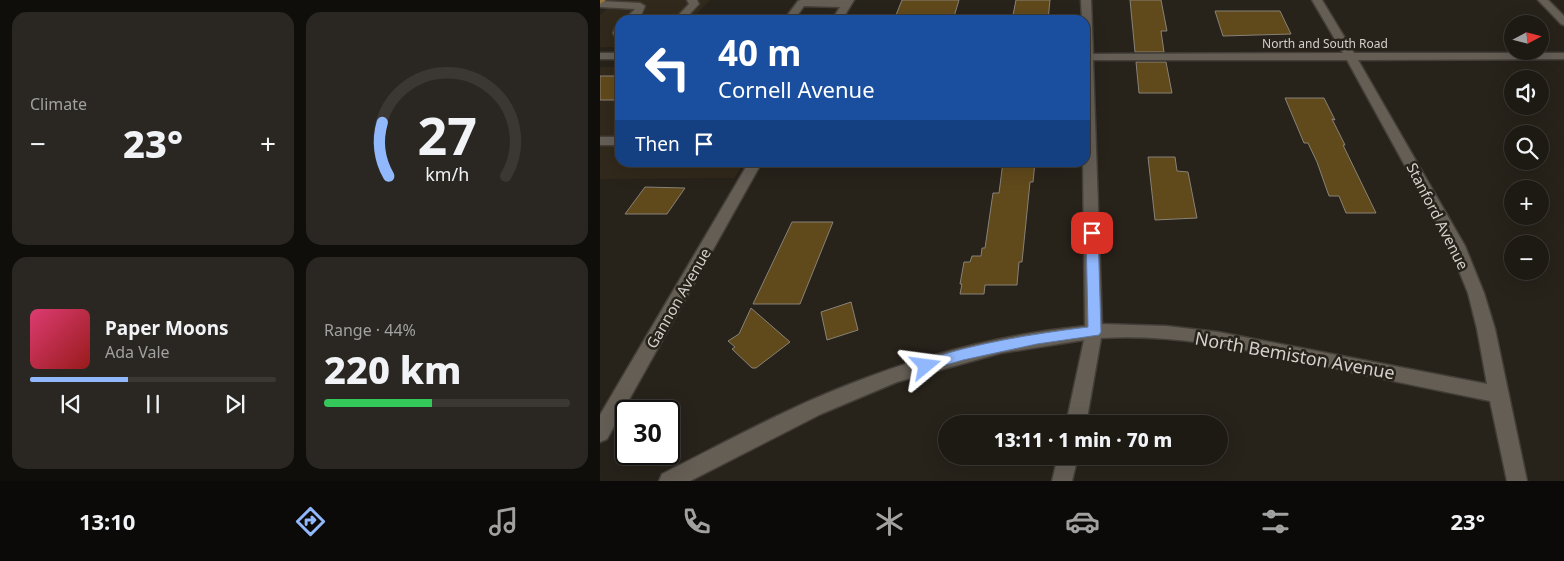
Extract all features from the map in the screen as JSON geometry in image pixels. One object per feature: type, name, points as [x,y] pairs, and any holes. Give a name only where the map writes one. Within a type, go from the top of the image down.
[{"type":"street","points":[[684,15],[694,4],[692,0]]},
{"type":"street","points":[[1086,0],[1086,15]]},
{"type":"street","name":"Stanford Avenue","points":[[1317,0],[1457,246],[1476,293],[1486,329],[1517,481]]},
{"type":"street","points":[[1544,0],[1564,22]]},
{"type":"street","points":[[600,2],[636,2],[641,7],[634,15]]},
{"type":"street","points":[[792,15],[800,4],[848,2]]},
{"type":"street","points":[[841,15],[848,2]]},
{"type":"street","points":[[600,56],[615,56]]},
{"type":"street","name":"North and South Road","points":[[1090,57],[1564,56]]},
{"type":"street","points":[[600,142],[615,141]]},
{"type":"street","name":"Gannon Avenue","points":[[600,433],[753,167]]},
{"type":"street","points":[[1078,415],[1094,332],[1089,167]]},
{"type":"street","name":"North Bemiston Avenue","points":[[669,481],[784,422],[837,397],[890,376],[963,355],[1037,338],[1094,332],[1138,331],[1265,346],[1498,394]]},
{"type":"street","points":[[1062,481],[1066,465]]},
{"type":"shaded area","points":[[617,0],[710,0],[696,15],[615,15],[615,47],[600,47],[600,15]]},
{"type":"shaded area","points":[[600,67],[615,67],[615,167],[741,167],[734,178],[600,179]]},
{"type":"building","points":[[902,0],[959,0],[954,15],[896,15]]},
{"type":"building","points":[[1016,0],[1050,0],[1048,15],[1013,15]]},
{"type":"building","points":[[1130,0],[1161,0],[1167,31],[1161,31],[1164,52],[1135,52]]},
{"type":"building","points":[[1215,11],[1280,11],[1291,34],[1223,36]]},
{"type":"building","points":[[1136,62],[1166,62],[1172,93],[1139,93]]},
{"type":"building","points":[[600,76],[615,76],[615,100],[600,100]]},
{"type":"building","points":[[1285,98],[1324,98],[1345,145],[1343,145],[1376,213],[1346,213],[1339,196],[1329,196],[1317,162],[1308,143],[1304,143]]},
{"type":"building","points":[[1148,157],[1175,157],[1177,171],[1188,172],[1197,218],[1155,220]]},
{"type":"building","points":[[1002,167],[1034,167],[1033,182],[1030,182],[1022,262],[1019,262],[1017,285],[985,285],[984,294],[960,294],[964,262],[970,262],[972,256],[981,256],[982,248],[985,248],[993,193],[999,193]]},
{"type":"building","points":[[645,187],[685,188],[667,214],[625,214]]},
{"type":"building","points":[[792,222],[833,222],[800,304],[753,304]]},
{"type":"building","points":[[851,302],[858,330],[827,340],[821,312]]},
{"type":"building","points":[[751,308],[790,342],[756,368],[752,368],[732,349],[735,347],[728,341],[739,334]]},
{"type":"route","points":[[926,366],[963,355],[1037,338],[1094,332],[1092,233]]}]
